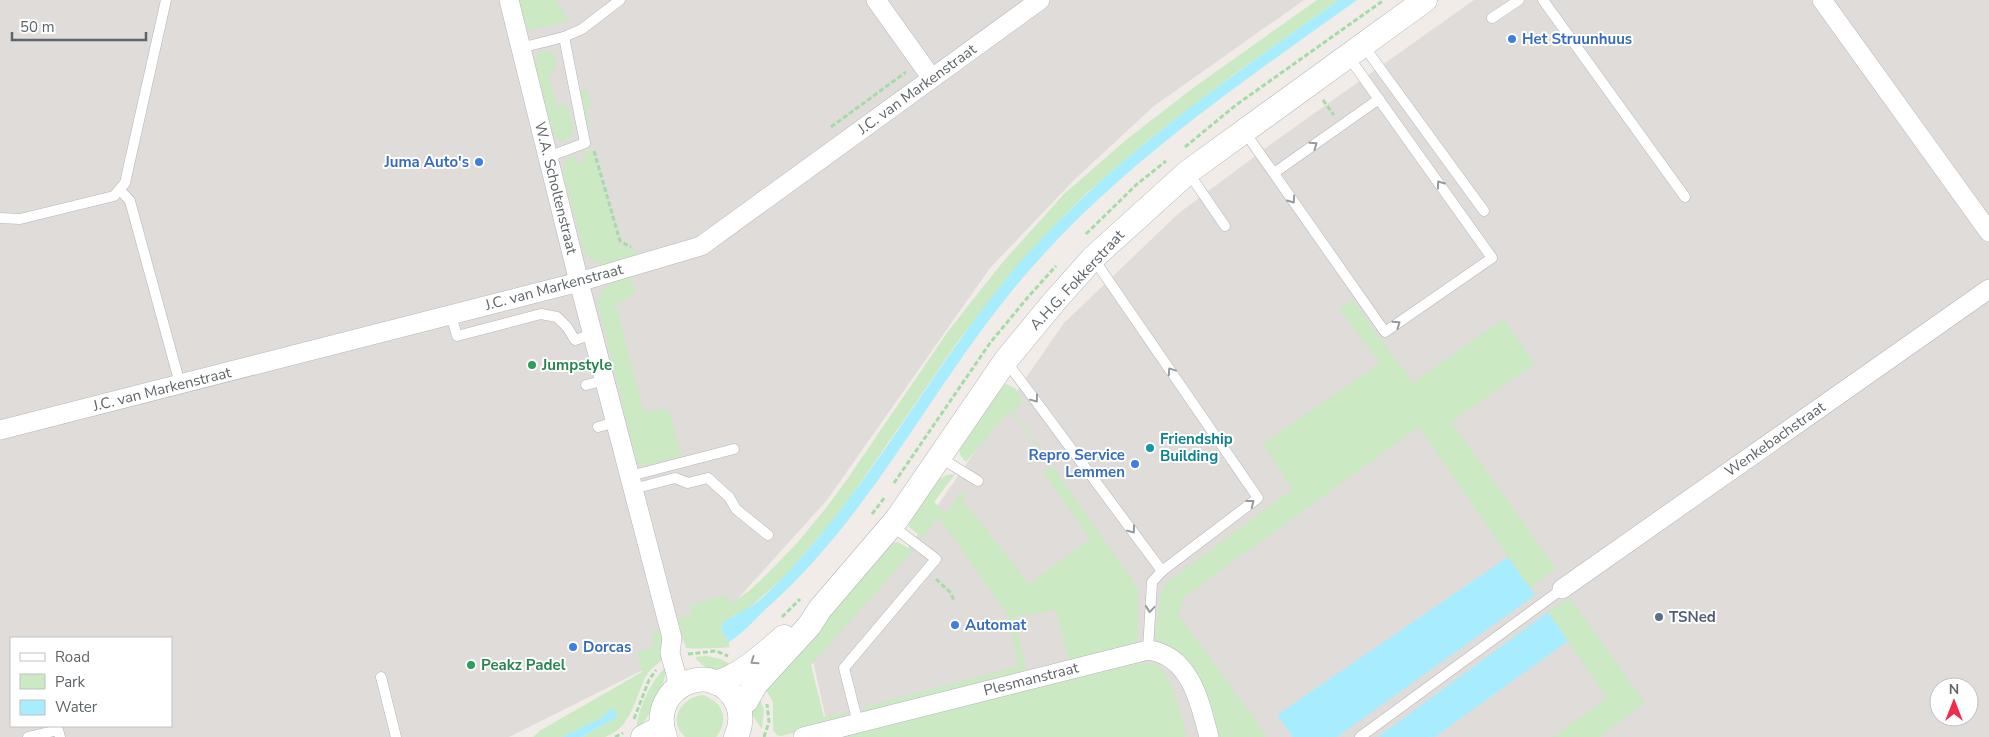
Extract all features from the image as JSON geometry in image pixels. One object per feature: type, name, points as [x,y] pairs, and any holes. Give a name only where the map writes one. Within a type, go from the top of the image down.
[{"type":"street","name":"W.A. Scholtenstraat","points":[[509,0],[605,380],[607,425],[632,483],[672,638],[681,649],[696,684]]},
{"type":"street","points":[[876,0],[931,78]]},
{"type":"street","name":"J.C. van Markenstraat","points":[[0,430],[451,315],[498,314],[538,304],[579,282],[700,246],[1040,0]]},
{"type":"street","name":"A.H.G. Fokkerstraat","points":[[739,708],[756,685],[809,626],[890,524],[897,519],[1006,360],[1094,258],[1188,172],[1425,0]]},
{"type":"street","points":[[1822,0],[1989,232]]},
{"type":"street","name":"Wenkebachstraat","points":[[1562,589],[1989,289]]},
{"type":"street","name":"A.H.G. Fokkerstraat","points":[[696,684],[727,680],[749,665],[807,617],[820,610]]},
{"type":"street","points":[[1148,650],[1167,655],[1190,679],[1199,699],[1209,737]]},
{"type":"street","name":"Plesmanstraat","points":[[803,737],[1148,650]]},
{"type":"street","points":[[657,734],[668,696],[696,684],[731,693],[739,708],[740,736]]},
{"type":"lane","points":[[0,218],[20,219],[114,196],[120,190],[125,183],[166,0]]},
{"type":"lane","points":[[520,48],[564,37],[582,29],[620,0]]},
{"type":"lane","points":[[1492,18],[1519,0]]},
{"type":"lane","points":[[1543,0],[1685,197]]},
{"type":"lane","points":[[548,157],[585,143],[564,37]]},
{"type":"lane","points":[[1244,131],[1385,332],[1492,258],[1469,223],[1379,99],[1356,50]]},
{"type":"lane","points":[[1356,50],[1484,211]]},
{"type":"lane","points":[[1274,173],[1379,99]]},
{"type":"lane","points":[[1188,172],[1225,226]]},
{"type":"lane","points":[[120,190],[130,201],[180,384]]},
{"type":"lane","points":[[1094,258],[1258,498],[1162,571],[1152,582],[1148,650]]},
{"type":"lane","points":[[538,304],[557,317],[567,327],[575,340],[593,334]]},
{"type":"lane","points":[[1006,360],[1162,571]]},
{"type":"lane","points":[[586,385],[605,380]]},
{"type":"lane","points":[[632,483],[734,449]]},
{"type":"lane","points":[[939,457],[978,481]]},
{"type":"lane","points":[[632,483],[675,478],[688,483],[708,478],[730,497],[736,509],[768,535]]},
{"type":"lane","points":[[858,723],[844,668],[936,560],[890,524]]},
{"type":"lane","points":[[1360,737],[1562,589]]},
{"type":"lane","points":[[381,677],[396,737]]},
{"type":"lane","points":[[28,737],[58,730],[60,737]]},
{"type":"path","points":[[828,129],[920,62]]},
{"type":"path","points":[[585,143],[593,148],[620,241],[633,248]]},
{"type":"path","points":[[926,571],[951,592],[954,601]]},
{"type":"shaded area","points":[[0,0],[1304,0],[1154,106],[1075,179],[990,268],[827,500],[734,603],[643,670],[509,737],[0,737]]},
{"type":"shaded area","points":[[1474,0],[1989,0],[1989,737],[830,737],[813,661],[886,580],[1064,323],[1179,213],[1278,139]]},
{"type":"green space","points":[[520,0],[555,0],[570,21],[530,30],[524,22]]},
{"type":"green space","points":[[1317,0],[1339,0],[1236,73],[1150,139],[1087,193],[1052,228],[1019,265],[959,340],[839,514],[786,575],[747,610],[733,616],[722,632],[729,642],[729,647],[686,648],[677,619],[692,615],[690,605],[727,595],[730,604],[749,591],[797,543],[848,478],[949,330],[1002,263],[1064,194],[1126,140],[1193,88]]},
{"type":"green space","points":[[545,50],[553,54],[557,67],[549,74],[557,108],[566,103],[572,120],[572,132],[566,140],[559,141],[554,136],[535,63],[538,53]]},
{"type":"green space","points":[[587,88],[591,103],[587,110],[591,128],[589,128],[580,93]]},
{"type":"green space","points":[[592,150],[619,244],[635,250],[637,257],[603,265],[592,260],[584,252],[563,171],[567,158],[575,156],[577,164],[585,161],[582,153]]},
{"type":"green space","points":[[631,277],[636,293],[616,305],[643,410],[669,410],[681,456],[641,466],[637,463],[598,304],[605,288],[619,280]]},
{"type":"green space","points":[[1352,299],[1413,383],[1503,319],[1535,364],[1451,422],[1556,568],[1530,588],[1419,427],[1183,598],[1179,616],[1268,737],[1219,737],[1208,695],[1194,671],[1158,644],[1155,638],[1161,594],[1166,583],[1293,489],[1262,444],[1380,363],[1339,309]]},
{"type":"green space","points":[[1006,384],[1015,388],[1023,402],[1013,410],[1138,588],[1138,643],[1069,661],[1056,610],[1014,617],[1027,672],[868,714],[864,707],[1018,666],[1007,614],[938,517],[923,538],[909,527],[910,517],[936,481],[947,475],[955,474],[934,502],[946,514],[961,492],[967,495],[962,500],[1004,550],[1028,584],[1090,539],[1043,472],[1051,466],[1010,410],[966,462],[960,455],[959,446],[1003,385]]},
{"type":"green space","points":[[898,542],[913,551],[811,665],[824,717],[845,712],[844,720],[781,736],[777,735],[773,730],[773,702],[766,690],[891,543]]},
{"type":"green space","points":[[1569,597],[1645,703],[1599,737],[1553,737],[1607,698],[1548,612]]},
{"type":"green space","points":[[660,629],[665,657],[650,670],[632,711],[621,727],[614,733],[605,737],[582,737],[616,718],[609,710],[603,717],[562,737],[533,737],[541,730],[642,672],[637,652],[655,647],[652,632]]},
{"type":"green space","points":[[706,656],[721,659],[733,666],[717,670],[712,669],[703,666],[695,657]]},
{"type":"green space","points":[[1144,663],[1157,664],[1169,680],[1187,737],[840,737],[1123,667]]},
{"type":"green space","points":[[666,667],[656,700],[637,730],[639,715],[646,696]]},
{"type":"green space","points":[[702,695],[719,706],[722,712],[723,724],[716,737],[685,737],[677,724],[679,711],[688,700]]},
{"type":"green space","points":[[759,696],[764,710],[762,729],[752,715],[752,710]]},
{"type":"water","points":[[1339,0],[1357,0],[1230,92],[1147,156],[1070,227],[1034,265],[1000,306],[843,527],[808,568],[745,630],[729,642],[722,632],[722,624],[763,597],[800,560],[864,478],[984,307],[1017,266],[1053,227],[1090,191],[1170,124],[1211,92]]},
{"type":"water","points":[[1508,557],[1535,595],[1337,737],[1293,737],[1277,715]]},
{"type":"water","points":[[1548,612],[1568,641],[1435,737],[1378,737]]},
{"type":"water","points":[[613,709],[617,714],[616,718],[582,737],[562,737],[603,717],[609,710]]},
{"type":"place","name":"Het Struunhuus","points":[[1512,39]]},
{"type":"place","name":"Juma Auto's","points":[[479,162]]},
{"type":"place","name":"Jumpstyle","points":[[532,365]]},
{"type":"place","name":"Friendship Building","points":[[1150,448]]},
{"type":"place","name":"Repro Service Lemmen","points":[[1135,464]]},
{"type":"place","name":"TSNed","points":[[1659,617]]},
{"type":"place","name":"Automat","points":[[955,625]]},
{"type":"place","name":"Dorcas","points":[[573,647]]},
{"type":"place","name":"Peakz Padel","points":[[471,665]]}]
